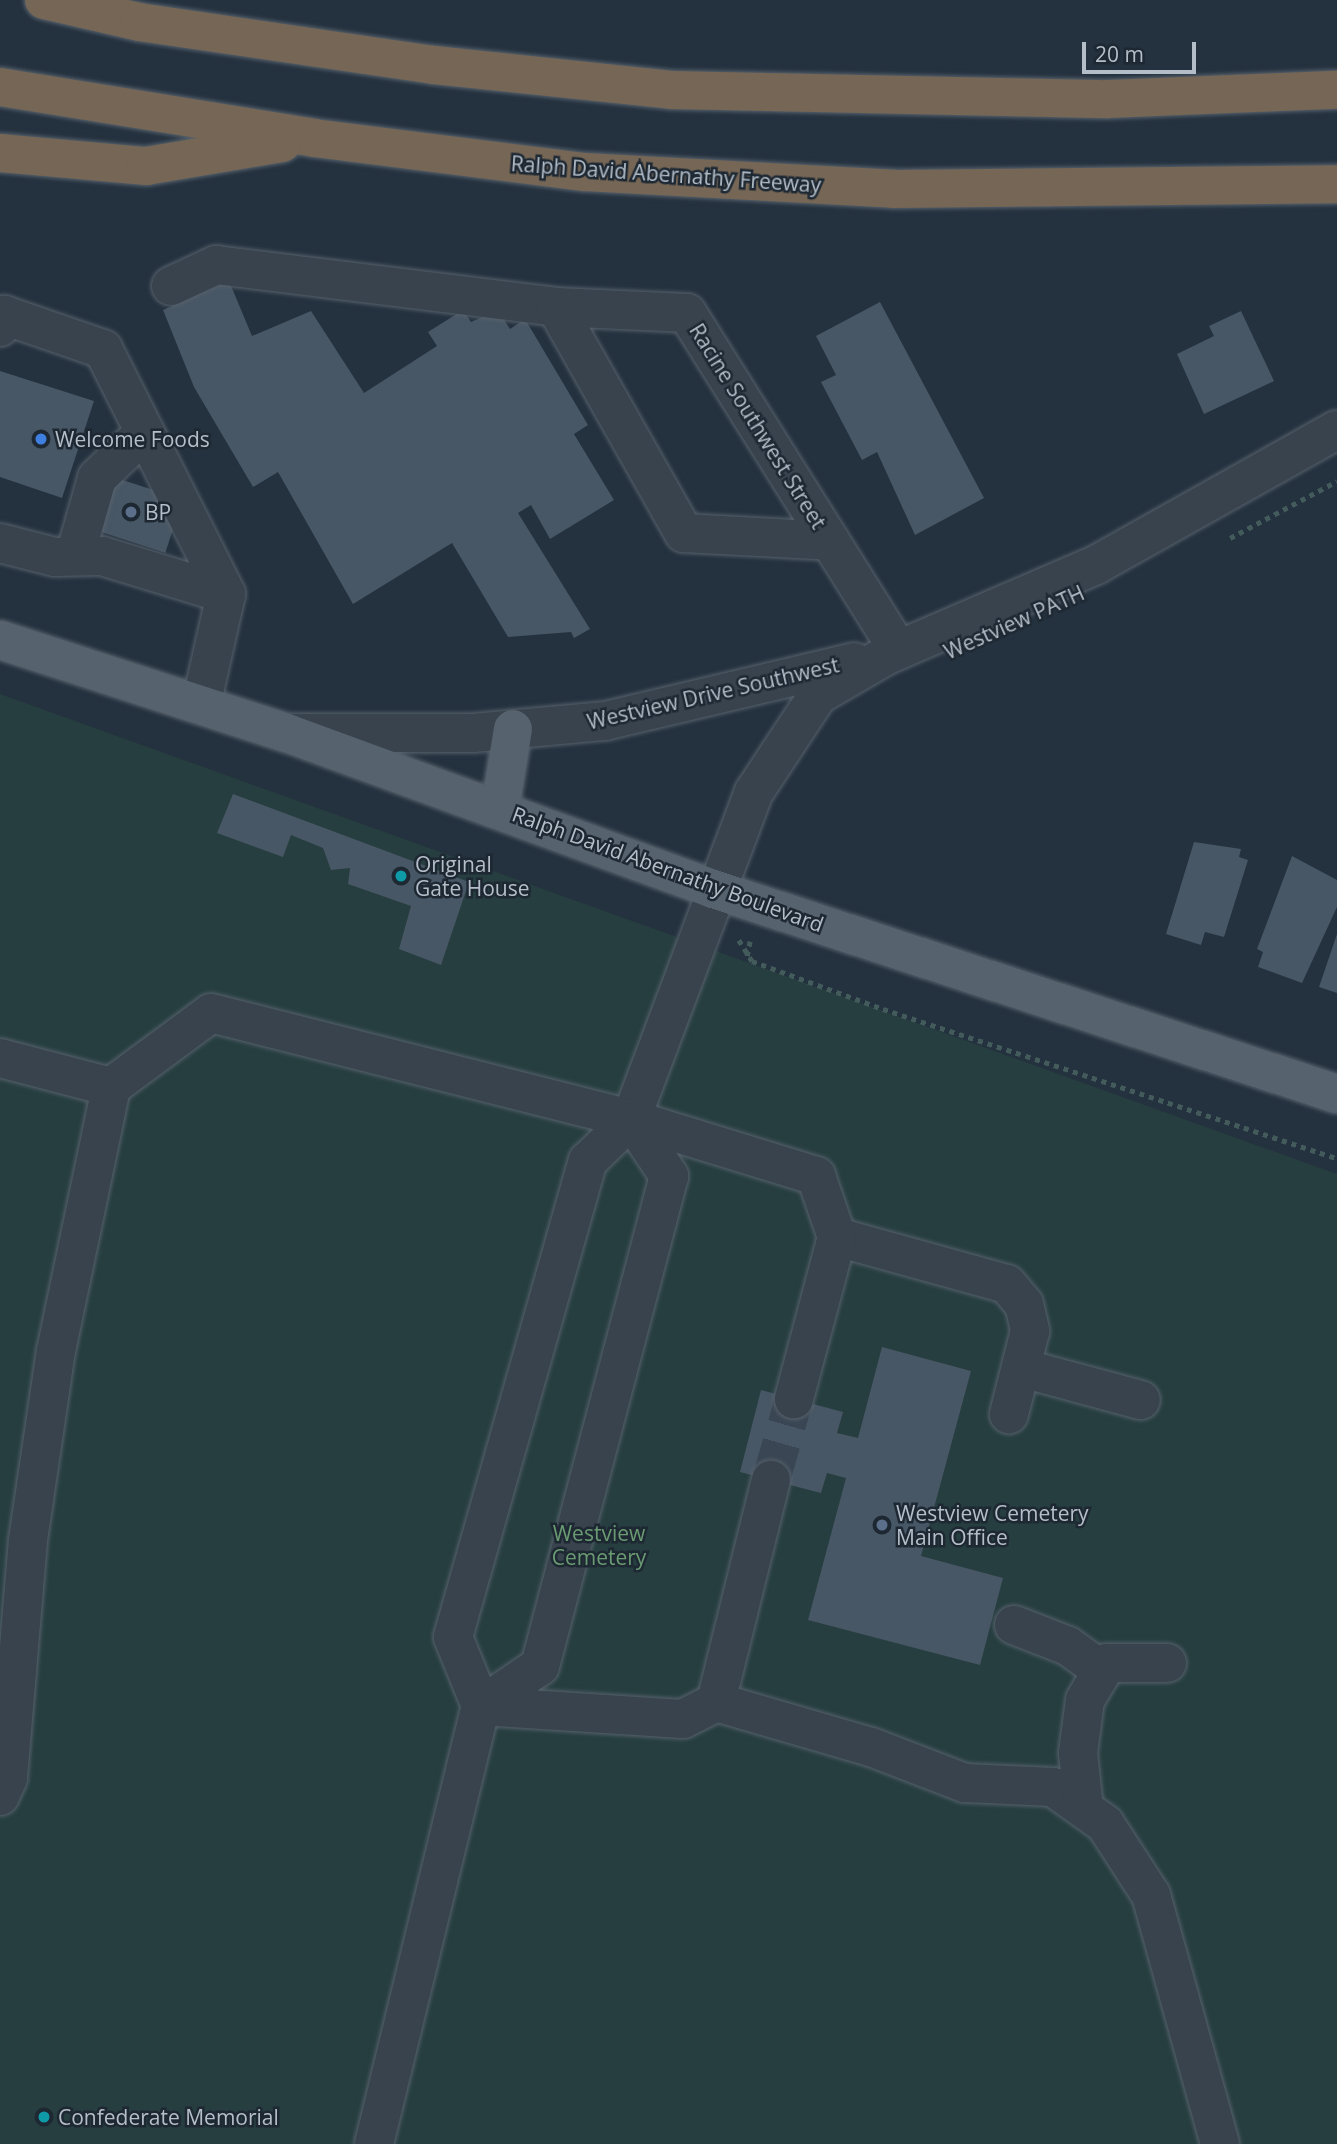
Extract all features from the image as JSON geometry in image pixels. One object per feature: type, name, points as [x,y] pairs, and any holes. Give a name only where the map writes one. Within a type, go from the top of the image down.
[{"type":"highway","points":[[44,0],[139,22],[420,63],[672,90],[1108,99],[1337,90]]},
{"type":"highway","name":"Ralph David Abernathy Freeway","points":[[0,88],[314,138],[585,172],[894,189],[1337,184]]},
{"type":"highway","points":[[0,153],[146,166],[314,138]]},
{"type":"main road","name":"Ralph David Abernathy Boulevard","points":[[0,640],[287,733],[713,889],[1337,1094]]},
{"type":"main road","points":[[500,809],[513,729]]},
{"type":"street","points":[[171,286],[216,265],[229,265],[556,307],[684,533],[830,541]]},
{"type":"street","name":"Racine Southwest Street","points":[[556,307],[687,313],[830,541],[892,652]]},
{"type":"street","points":[[2,321],[103,349],[226,594],[201,705]]},
{"type":"street","name":"Westview Drive Southwest","points":[[632,1119],[713,889],[786,734],[818,695],[892,652],[1096,565],[1337,430]]},
{"type":"street","points":[[75,556],[97,478],[145,432]]},
{"type":"street","points":[[0,543],[75,556],[102,556],[226,594]]},
{"type":"street","name":"Westview Drive Southwest","points":[[287,733],[513,729],[605,721],[892,652]]},
{"type":"street","points":[[0,1796],[8,1777],[28,1540],[56,1351],[111,1087],[211,1013],[632,1119],[816,1176],[838,1237],[794,1399]]},
{"type":"street","points":[[0,1058],[111,1087]]},
{"type":"street","points":[[374,2144],[481,1706],[453,1637],[588,1161],[632,1119]]},
{"type":"street","points":[[481,1706],[540,1665],[669,1176],[632,1119]]},
{"type":"street","points":[[838,1237],[1007,1284],[1024,1304],[1031,1331],[1009,1414]]},
{"type":"street","points":[[1023,1368],[1141,1400]]},
{"type":"street","points":[[716,1702],[771,1480]]},
{"type":"street","points":[[1014,1625],[1068,1646],[1093,1664],[1098,1678]]},
{"type":"street","points":[[1084,1809],[1078,1753],[1085,1700],[1107,1663],[1167,1663]]},
{"type":"street","points":[[481,1706],[683,1719],[716,1702],[871,1747],[965,1783],[1053,1787],[1105,1824],[1151,1895],[1220,2144]]},
{"type":"path","points":[[1219,543],[1337,481]]},
{"type":"path","points":[[747,956],[883,1009],[1337,1158]]},
{"type":"green space","name":"Westview Cemetery","points":[[0,694],[1337,1174],[1337,2144],[0,2144]]},
{"type":"building","points":[[229,281],[252,336],[311,311],[364,393],[437,346],[428,332],[463,310],[471,322],[498,310],[510,329],[525,319],[588,425],[574,434],[614,500],[550,539],[531,505],[518,513],[590,629],[574,638],[571,632],[508,637],[452,543],[353,604],[278,472],[253,487],[194,387],[163,310]]},
{"type":"building","points":[[880,302],[984,498],[915,535],[877,452],[862,460],[821,382],[836,375],[816,336]]},
{"type":"building","points":[[1241,311],[1274,381],[1204,414],[1177,354],[1214,336],[1209,326]]},
{"type":"building","name":"Welcome Foods","points":[[0,371],[94,401],[62,498],[0,477]]},
{"type":"building","name":"BP","points":[[98,472],[183,500],[165,553],[81,525]]},
{"type":"building","name":"Original Gate House","points":[[233,794],[469,882],[441,965],[399,949],[411,906],[348,884],[350,868],[331,870],[323,848],[291,835],[283,857],[217,833]]},
{"type":"building","points":[[1194,842],[1241,849],[1239,857],[1248,860],[1224,937],[1205,932],[1201,945],[1166,934]]},
{"type":"building","points":[[1292,856],[1337,880],[1337,907],[1302,983],[1258,967],[1263,952],[1257,949]]},
{"type":"building","points":[[1337,934],[1337,993],[1319,987]]},
{"type":"building","name":"Westview Cemetery Main Office","points":[[882,1347],[971,1371],[921,1556],[1003,1578],[980,1665],[808,1620],[846,1478],[827,1473],[821,1493],[740,1472],[761,1390],[843,1412],[837,1433],[858,1438]]},
{"type":"tunnel","points":[[771,1480],[794,1399]]},
{"type":"place","name":"Welcome Foods","points":[[41,439]]},
{"type":"place","name":"BP","points":[[131,512]]},
{"type":"place","name":"Original Gate House","points":[[401,876]]},
{"type":"place","name":"Westview Cemetery Main Office","points":[[882,1525]]},
{"type":"place","name":"Confederate Memorial","points":[[44,2117]]}]
